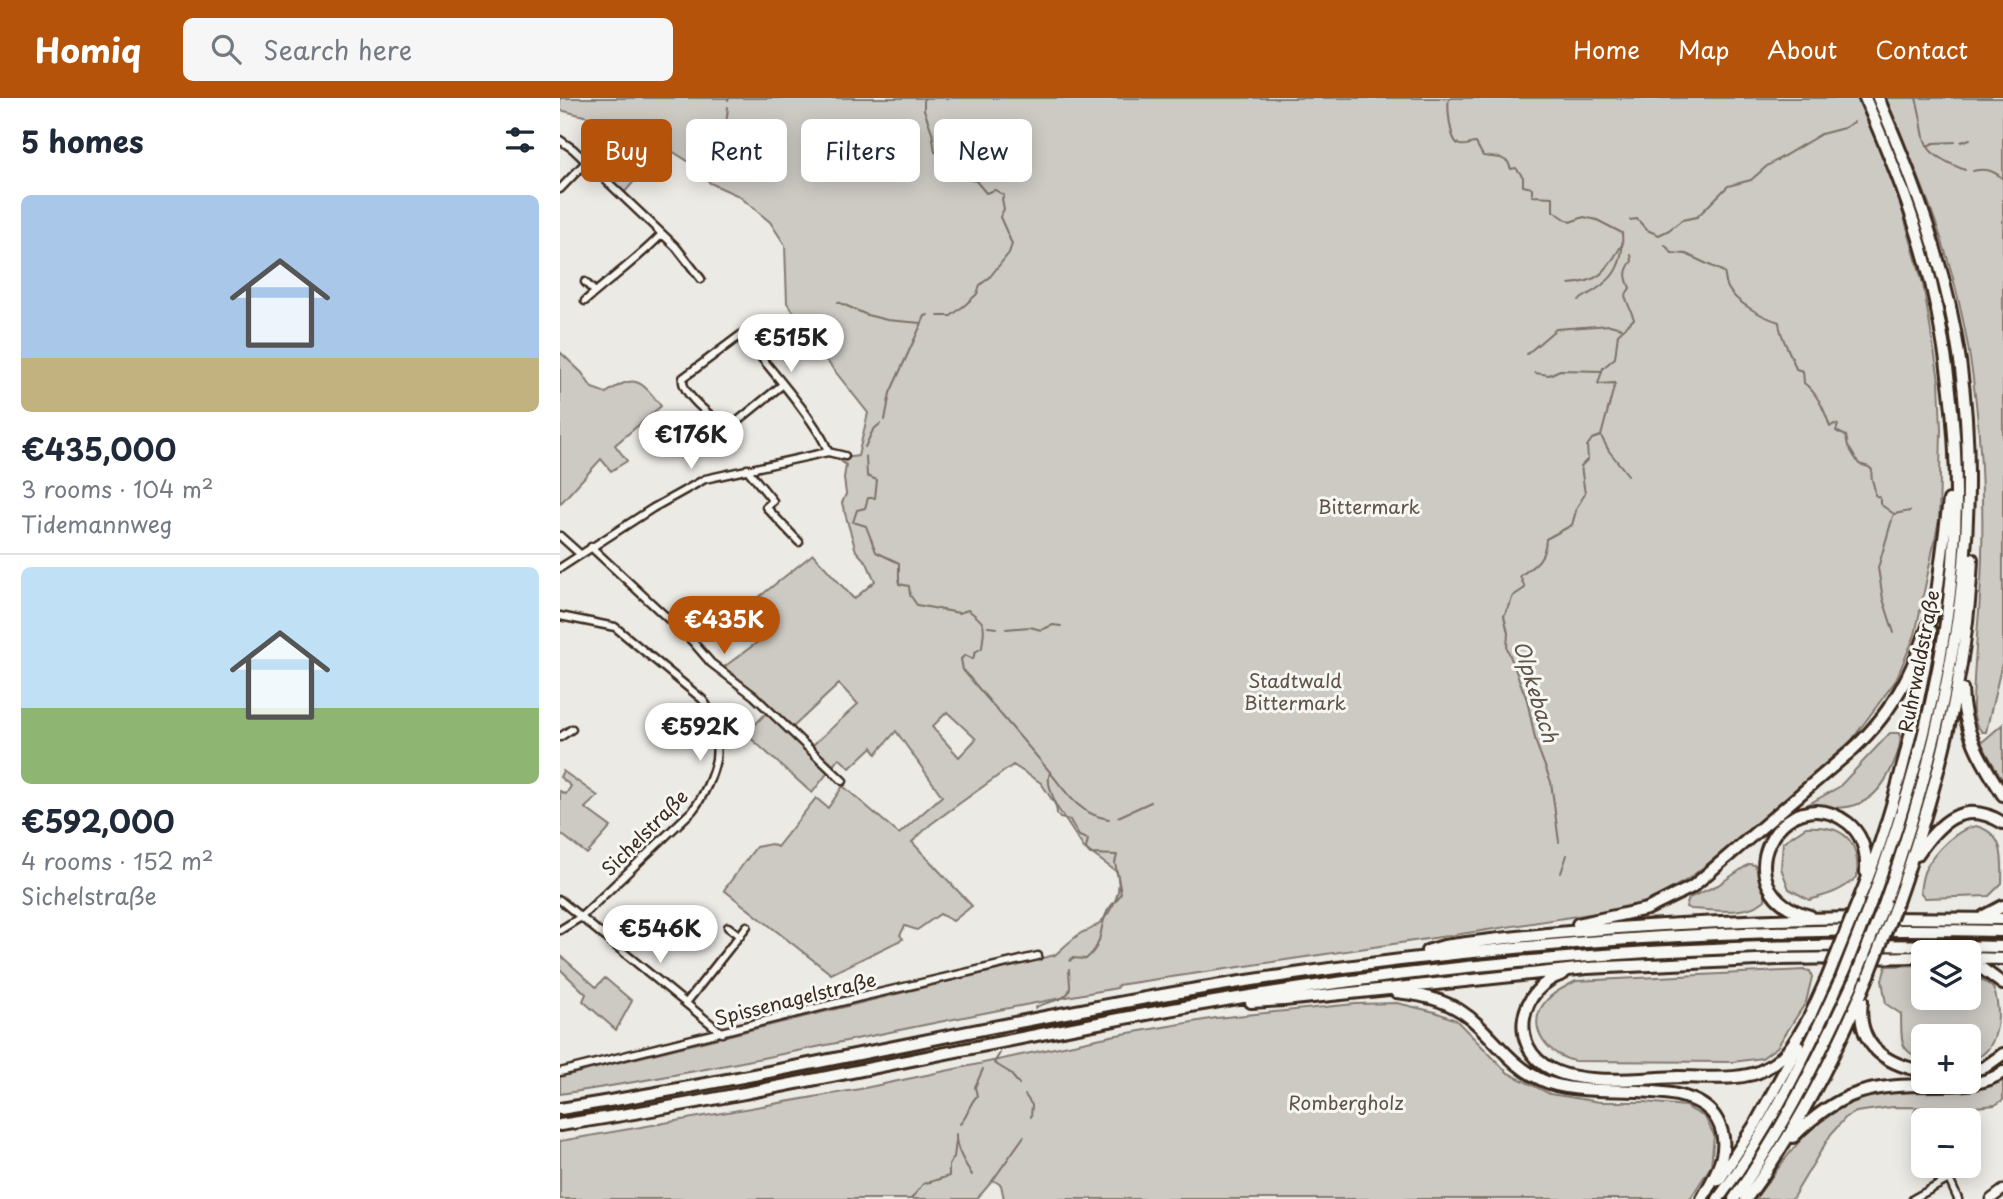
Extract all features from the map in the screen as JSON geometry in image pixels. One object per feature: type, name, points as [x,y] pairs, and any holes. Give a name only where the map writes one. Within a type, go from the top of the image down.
[{"type":"highway","name":"Ruhrwaldstraße","points":[[1718,1199],[1743,1166],[1783,1100],[1842,976],[1871,902],[1901,814],[1934,686],[1951,576],[1956,491],[1949,380],[1930,280],[1897,173],[1865,98]]},
{"type":"highway","points":[[1734,1199],[1754,1172],[1794,1103],[1856,975],[1885,902],[1924,778],[1955,641],[1968,525],[1968,458],[1959,359],[1946,293],[1920,202],[1878,98]]},
{"type":"highway","points":[[1746,1199],[1779,1153],[1836,1049],[1910,866],[1939,767],[1962,662],[1969,610],[1974,490],[1968,458]]},
{"type":"highway","points":[[1703,1199],[1756,1123],[1802,1038],[1876,854],[1910,737],[1936,602],[1954,468]]},
{"type":"highway","points":[[1400,959],[1444,946],[1536,933],[1647,909],[1677,895],[1705,876],[1876,727],[1905,685],[1936,602]]},
{"type":"highway","points":[[1962,662],[1963,703],[1968,733],[2003,795]]},
{"type":"highway","points":[[1832,919],[1794,911],[1778,899],[1769,887],[1764,871],[1765,853],[1770,838],[1786,821],[1802,814],[1820,812],[1837,817],[1857,832],[1864,846],[1867,862],[1858,902]]},
{"type":"highway","points":[[1910,866],[1931,835],[1951,818],[1976,813],[1994,817],[2003,823]]},
{"type":"highway","points":[[1961,919],[1986,915],[2003,906]]},
{"type":"highway","points":[[1536,933],[1704,922],[2003,919]]},
{"type":"highway","points":[[560,1110],[1120,1003],[1400,959],[1547,944],[1704,934],[1843,930],[2003,931]]},
{"type":"highway","points":[[560,1125],[699,1101],[1206,1003],[1308,992],[1476,967],[1636,954],[1806,947],[2003,947]]},
{"type":"highway","points":[[1362,991],[1587,968],[1778,959],[1911,957]]},
{"type":"highway","points":[[1981,958],[2003,959]]},
{"type":"highway","points":[[1587,968],[1545,982],[1532,995],[1524,1019],[1526,1038],[1538,1060],[1548,1068],[1571,1076],[1618,1078],[1748,1075],[1771,1066],[1781,1058],[1811,1014]]},
{"type":"highway","points":[[1981,969],[2003,984]]},
{"type":"highway","points":[[1868,975],[1861,1014],[1865,1036],[1878,1053],[1911,1068]]},
{"type":"highway","points":[[1308,992],[1409,993],[1436,999],[1452,1005],[1472,1019],[1521,1067],[1558,1087],[1586,1091],[1663,1093],[1685,1096],[1702,1103],[1716,1117],[1724,1144],[1720,1165],[1703,1199]]},
{"type":"highway","points":[[1981,1068],[2003,1054]]},
{"type":"highway","points":[[1779,1153],[1818,1115],[1852,1094],[1893,1086],[1970,1084],[1986,1081],[2003,1072]]},
{"type":"main road","points":[[1991,1199],[2003,1190]]},
{"type":"street","points":[[560,140],[581,158]]},
{"type":"street","points":[[560,189],[581,167]]},
{"type":"street","points":[[607,182],[676,247],[701,279]]},
{"type":"street","points":[[585,301],[625,266],[635,262],[662,234]]},
{"type":"street","points":[[585,282],[595,292]]},
{"type":"street","points":[[736,326],[817,431],[828,452]]},
{"type":"street","points":[[742,334],[683,378],[683,388],[704,411],[720,424],[729,426],[782,385]]},
{"type":"street","points":[[560,568],[653,508],[705,479],[828,452],[845,456]]},
{"type":"street","points":[[747,469],[773,501],[766,507],[799,542]]},
{"type":"street","points":[[560,536],[580,554]]},
{"type":"street","points":[[591,547],[692,641],[711,663],[754,696],[843,780]]},
{"type":"street","name":"Sichelstraße","points":[[560,616],[608,624],[622,632],[708,705],[715,744],[715,762],[698,803],[581,917],[560,930]]},
{"type":"street","points":[[560,737],[572,729]]},
{"type":"street","points":[[560,900],[722,1033]]},
{"type":"street","points":[[686,1003],[747,926]]},
{"type":"street","points":[[728,927],[740,936]]},
{"type":"street","name":"Spissenagelstraße","points":[[560,1072],[861,996],[1038,956]]},
{"type":"street","points":[[1913,1199],[1949,1179],[1958,1199]]},
{"type":"green space","name":"Stadtwald Bittermark","points":[[560,98],[1857,98],[1893,178],[1923,284],[1939,380],[1939,520],[1915,635],[1896,680],[1851,741],[1737,841],[1687,880],[1647,902],[1609,911],[1118,985],[1117,988],[769,1057],[560,1094],[560,1077],[1055,955],[1078,935],[1104,919],[1113,905],[1118,889],[1117,872],[1084,848],[1041,783],[1013,765],[931,824],[912,842],[972,906],[953,921],[940,914],[917,930],[905,926],[900,935],[903,939],[831,974],[724,890],[756,847],[771,844],[777,847],[816,798],[828,808],[843,786],[899,834],[942,796],[896,731],[876,754],[872,747],[850,768],[839,758],[812,793],[746,734],[769,710],[720,670],[771,632],[744,609],[813,554],[854,599],[875,581],[867,563],[856,551],[842,503],[846,494],[846,465],[838,459],[858,456],[868,413],[819,351],[787,303],[785,245],[770,222],[739,196],[709,182],[787,182],[787,119],[686,119],[686,160],[672,151],[672,119],[596,119],[560,110]],"holes":[[[839,684],[858,704],[812,746],[792,728]],[[947,712],[976,739],[959,757],[932,727]]]},
{"type":"green space","points":[[1886,98],[2003,98],[2003,659],[1986,732],[1982,732],[1976,724],[1973,711],[1981,576],[1981,460],[1965,329],[1944,246]]},
{"type":"green space","name":"Stadtwald Bittermark","points":[[612,182],[633,182],[624,193]]},
{"type":"green space","points":[[560,352],[582,373],[592,388],[606,393],[624,383],[636,382],[648,390],[661,406],[615,445],[627,461],[611,471],[601,459],[560,504]]},
{"type":"green space","points":[[2003,724],[2003,782],[1981,743]]},
{"type":"green space","points":[[1890,733],[1900,733],[1898,754],[1886,779],[1870,798],[1849,807],[1809,804],[1839,787]]},
{"type":"green space","points":[[563,771],[598,796],[585,808],[611,827],[587,854],[560,833],[560,791],[566,794],[571,786],[560,777]]},
{"type":"green space","points":[[1976,826],[1992,834],[2000,847],[2002,883],[1989,896],[1925,898],[1920,892],[1922,881],[1934,856],[1953,836]]},
{"type":"green space","points":[[1806,827],[1830,829],[1846,837],[1856,853],[1857,864],[1857,877],[1851,882],[1834,892],[1809,900],[1789,889],[1781,868],[1783,842]]},
{"type":"green space","points":[[1749,864],[1755,865],[1766,888],[1765,900],[1758,905],[1730,911],[1686,907],[1689,898],[1718,885]]},
{"type":"green space","points":[[560,955],[596,987],[605,978],[632,1001],[616,1030],[583,1001],[586,994],[560,969]]},
{"type":"green space","points":[[1911,965],[1911,1010],[1981,1010],[1981,980],[1993,988],[1998,1020],[1987,1050],[1981,1054],[1981,1024],[1911,1024],[1911,1053],[1909,1052],[1903,1042],[1901,1014],[1886,1004],[1882,980],[1886,966]]},
{"type":"green space","points":[[1810,971],[1812,977],[1806,1002],[1777,1047],[1762,1058],[1733,1062],[1575,1061],[1566,1059],[1551,1049],[1544,1042],[1538,1026],[1538,1017],[1544,1003],[1576,981]]},
{"type":"green space","name":"Rombergholz","points":[[1397,1003],[1456,1020],[1508,1073],[1550,1094],[1600,1102],[1645,1102],[1685,1106],[1705,1117],[1714,1135],[1711,1166],[1690,1199],[1004,1199],[1001,1185],[993,1180],[977,1199],[560,1199],[560,1141],[860,1089],[1111,1036],[1216,1018],[1355,1004]]},
{"type":"green space","points":[[2003,1080],[2003,1100],[1995,1105],[1966,1108],[1892,1107],[1856,1112],[1846,1117],[1831,1134],[1792,1199],[1755,1199],[1810,1129],[1844,1104],[1864,1096],[1887,1092],[1981,1094],[1981,1088]]},
{"type":"waterway","points":[[924,98],[924,110],[932,132],[935,152],[948,153],[961,178],[976,181],[986,193],[995,190],[1004,195],[1004,209],[1000,217],[1012,244],[1009,253],[980,285],[977,294],[951,316],[938,316]]},
{"type":"waterway","name":"Olpkebach","points":[[1449,98],[1451,130],[1458,144],[1476,143],[1483,156],[1501,158],[1508,162],[1511,169],[1516,168],[1523,177],[1523,186],[1532,188],[1532,196],[1553,197],[1553,211],[1570,222],[1584,217],[1597,220],[1622,233],[1621,257],[1613,274],[1579,300]]},
{"type":"waterway","points":[[1916,98],[1930,150],[1948,163],[1965,170]]},
{"type":"waterway","points":[[727,119],[728,107]]},
{"type":"waterway","points":[[1630,220],[1637,219],[1647,230],[1659,235],[1682,220],[1697,217],[1728,186],[1751,180],[1767,166],[1821,134],[1844,128],[1854,122]]},
{"type":"waterway","points":[[1961,142],[1970,139]]},
{"type":"waterway","points":[[1927,146],[1955,142]]},
{"type":"waterway","points":[[1973,171],[1989,170],[2003,179]]},
{"type":"waterway","points":[[1569,284],[1596,277],[1623,243]]},
{"type":"waterway","points":[[1665,245],[1672,253],[1686,254],[1724,272],[1728,288],[1737,299],[1758,313],[1779,322],[1781,334],[1796,369],[1803,371],[1804,383],[1820,403],[1830,427],[1838,425],[1836,431],[1846,436],[1848,446],[1859,464],[1872,470],[1875,495],[1880,498],[1880,504],[1894,514],[1910,511]]},
{"type":"waterway","name":"Olpkebach","points":[[1559,842],[1551,782],[1536,743],[1527,700],[1507,648],[1508,633],[1504,616],[1513,596],[1525,588],[1520,576],[1539,561],[1546,539],[1572,525],[1577,507],[1585,494],[1581,466],[1588,459],[1587,446],[1592,439],[1601,436],[1615,383],[1598,384],[1603,368],[1615,358],[1618,334],[1634,319],[1625,296],[1630,288],[1626,274],[1632,261],[1631,255]]},
{"type":"waterway","points":[[838,302],[867,315],[921,323]]},
{"type":"waterway","points":[[885,420],[890,393],[925,316],[928,315]]},
{"type":"waterway","points":[[1527,354],[1556,329],[1610,325],[1621,328]]},
{"type":"waterway","points":[[1535,373],[1549,375],[1560,370],[1602,371]]},
{"type":"waterway","points":[[865,447],[873,430],[880,424]]},
{"type":"waterway","points":[[1601,436],[1628,475]]},
{"type":"waterway","points":[[866,456],[867,476],[877,480],[875,498],[868,498],[865,508],[857,510],[853,522],[866,526],[876,552],[899,563],[899,584],[909,586],[910,595],[917,605],[959,613],[968,610],[979,619],[984,626],[982,648],[975,652],[973,659],[965,655],[961,659],[963,670],[1050,772],[1050,788],[1060,818],[1070,820],[1079,836],[1088,839],[1086,849],[1090,854],[1117,855],[1115,863],[1121,893],[1107,912],[1096,948],[1086,959],[1072,958],[1070,961]]},
{"type":"waterway","points":[[1893,516],[1878,568],[1883,599],[1894,633]]},
{"type":"waterway","points":[[1006,629],[1030,627],[1041,630],[1053,625],[1061,626]]},
{"type":"waterway","points":[[988,627],[997,628]]},
{"type":"waterway","points":[[1050,772],[1082,808],[1109,819]]},
{"type":"waterway","points":[[1118,817],[1151,802]]},
{"type":"waterway","name":"Olpkebach","points":[[1561,873],[1567,855]]},
{"type":"waterway","points":[[1035,1008],[1060,999],[1068,993],[1069,969]]},
{"type":"waterway","points":[[1000,1053],[994,1063],[1009,1072],[1019,1084]]},
{"type":"waterway","points":[[960,1124],[977,1096],[975,1087],[983,1069]]},
{"type":"waterway","points":[[1025,1095],[1032,1105],[1031,1117]]},
{"type":"waterway","points":[[956,1134],[959,1150],[972,1175]]},
{"type":"waterway","points":[[993,1180],[1024,1136]]},
{"type":"waterway","points":[[911,1199],[923,1184],[949,1176],[949,1165],[954,1157],[956,1141]]},
{"type":"park label","name":"Bittermark","points":[[1369,506]]}]
